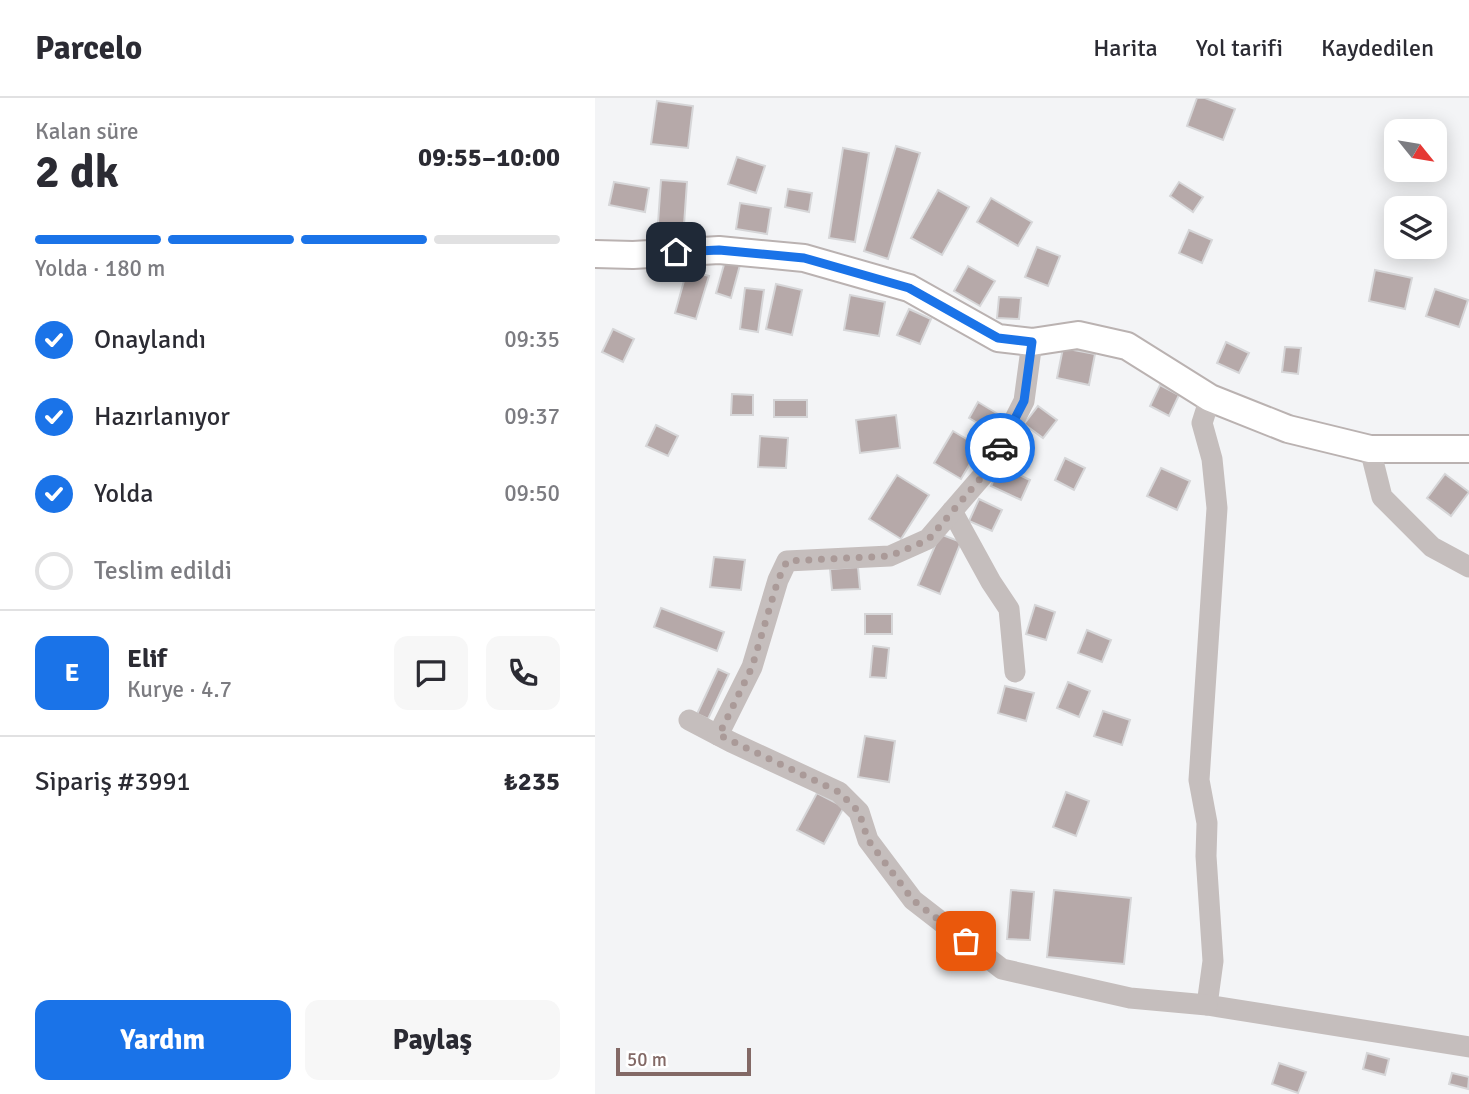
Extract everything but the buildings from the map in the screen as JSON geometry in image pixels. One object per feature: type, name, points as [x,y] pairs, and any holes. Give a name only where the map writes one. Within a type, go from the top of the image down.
[{"type":"main road","points":[[595,254],[633,255],[719,250],[804,258],[909,288],[998,338],[1032,342],[1078,335],[1127,346],[1210,398],[1288,429],[1370,449],[1469,449]]},
{"type":"street","points":[[719,735],[752,667],[778,580],[787,561],[890,556],[928,540],[991,466],[1024,401],[1032,342]]},
{"type":"street","points":[[1207,1006],[1213,961],[1206,856],[1207,823],[1199,780],[1217,508],[1212,459],[1202,423],[1210,398]]},
{"type":"street","points":[[1370,449],[1382,497],[1432,547],[1469,567]]},
{"type":"street","points":[[953,511],[991,582],[1009,608],[1016,672]]},
{"type":"street","points":[[689,720],[839,792],[859,812],[868,840],[913,900],[1002,969],[1130,998],[1207,1006],[1469,1047]]},
{"type":"way so far","points":[[966,941],[913,900],[868,840],[859,812],[839,792],[719,735],[752,667],[778,580],[787,561],[890,556],[928,540],[991,466],[1000,448]]},
{"type":"route","points":[[676,252],[719,250],[804,258],[909,288],[998,338],[1032,342],[1024,401],[1000,448]]}]
